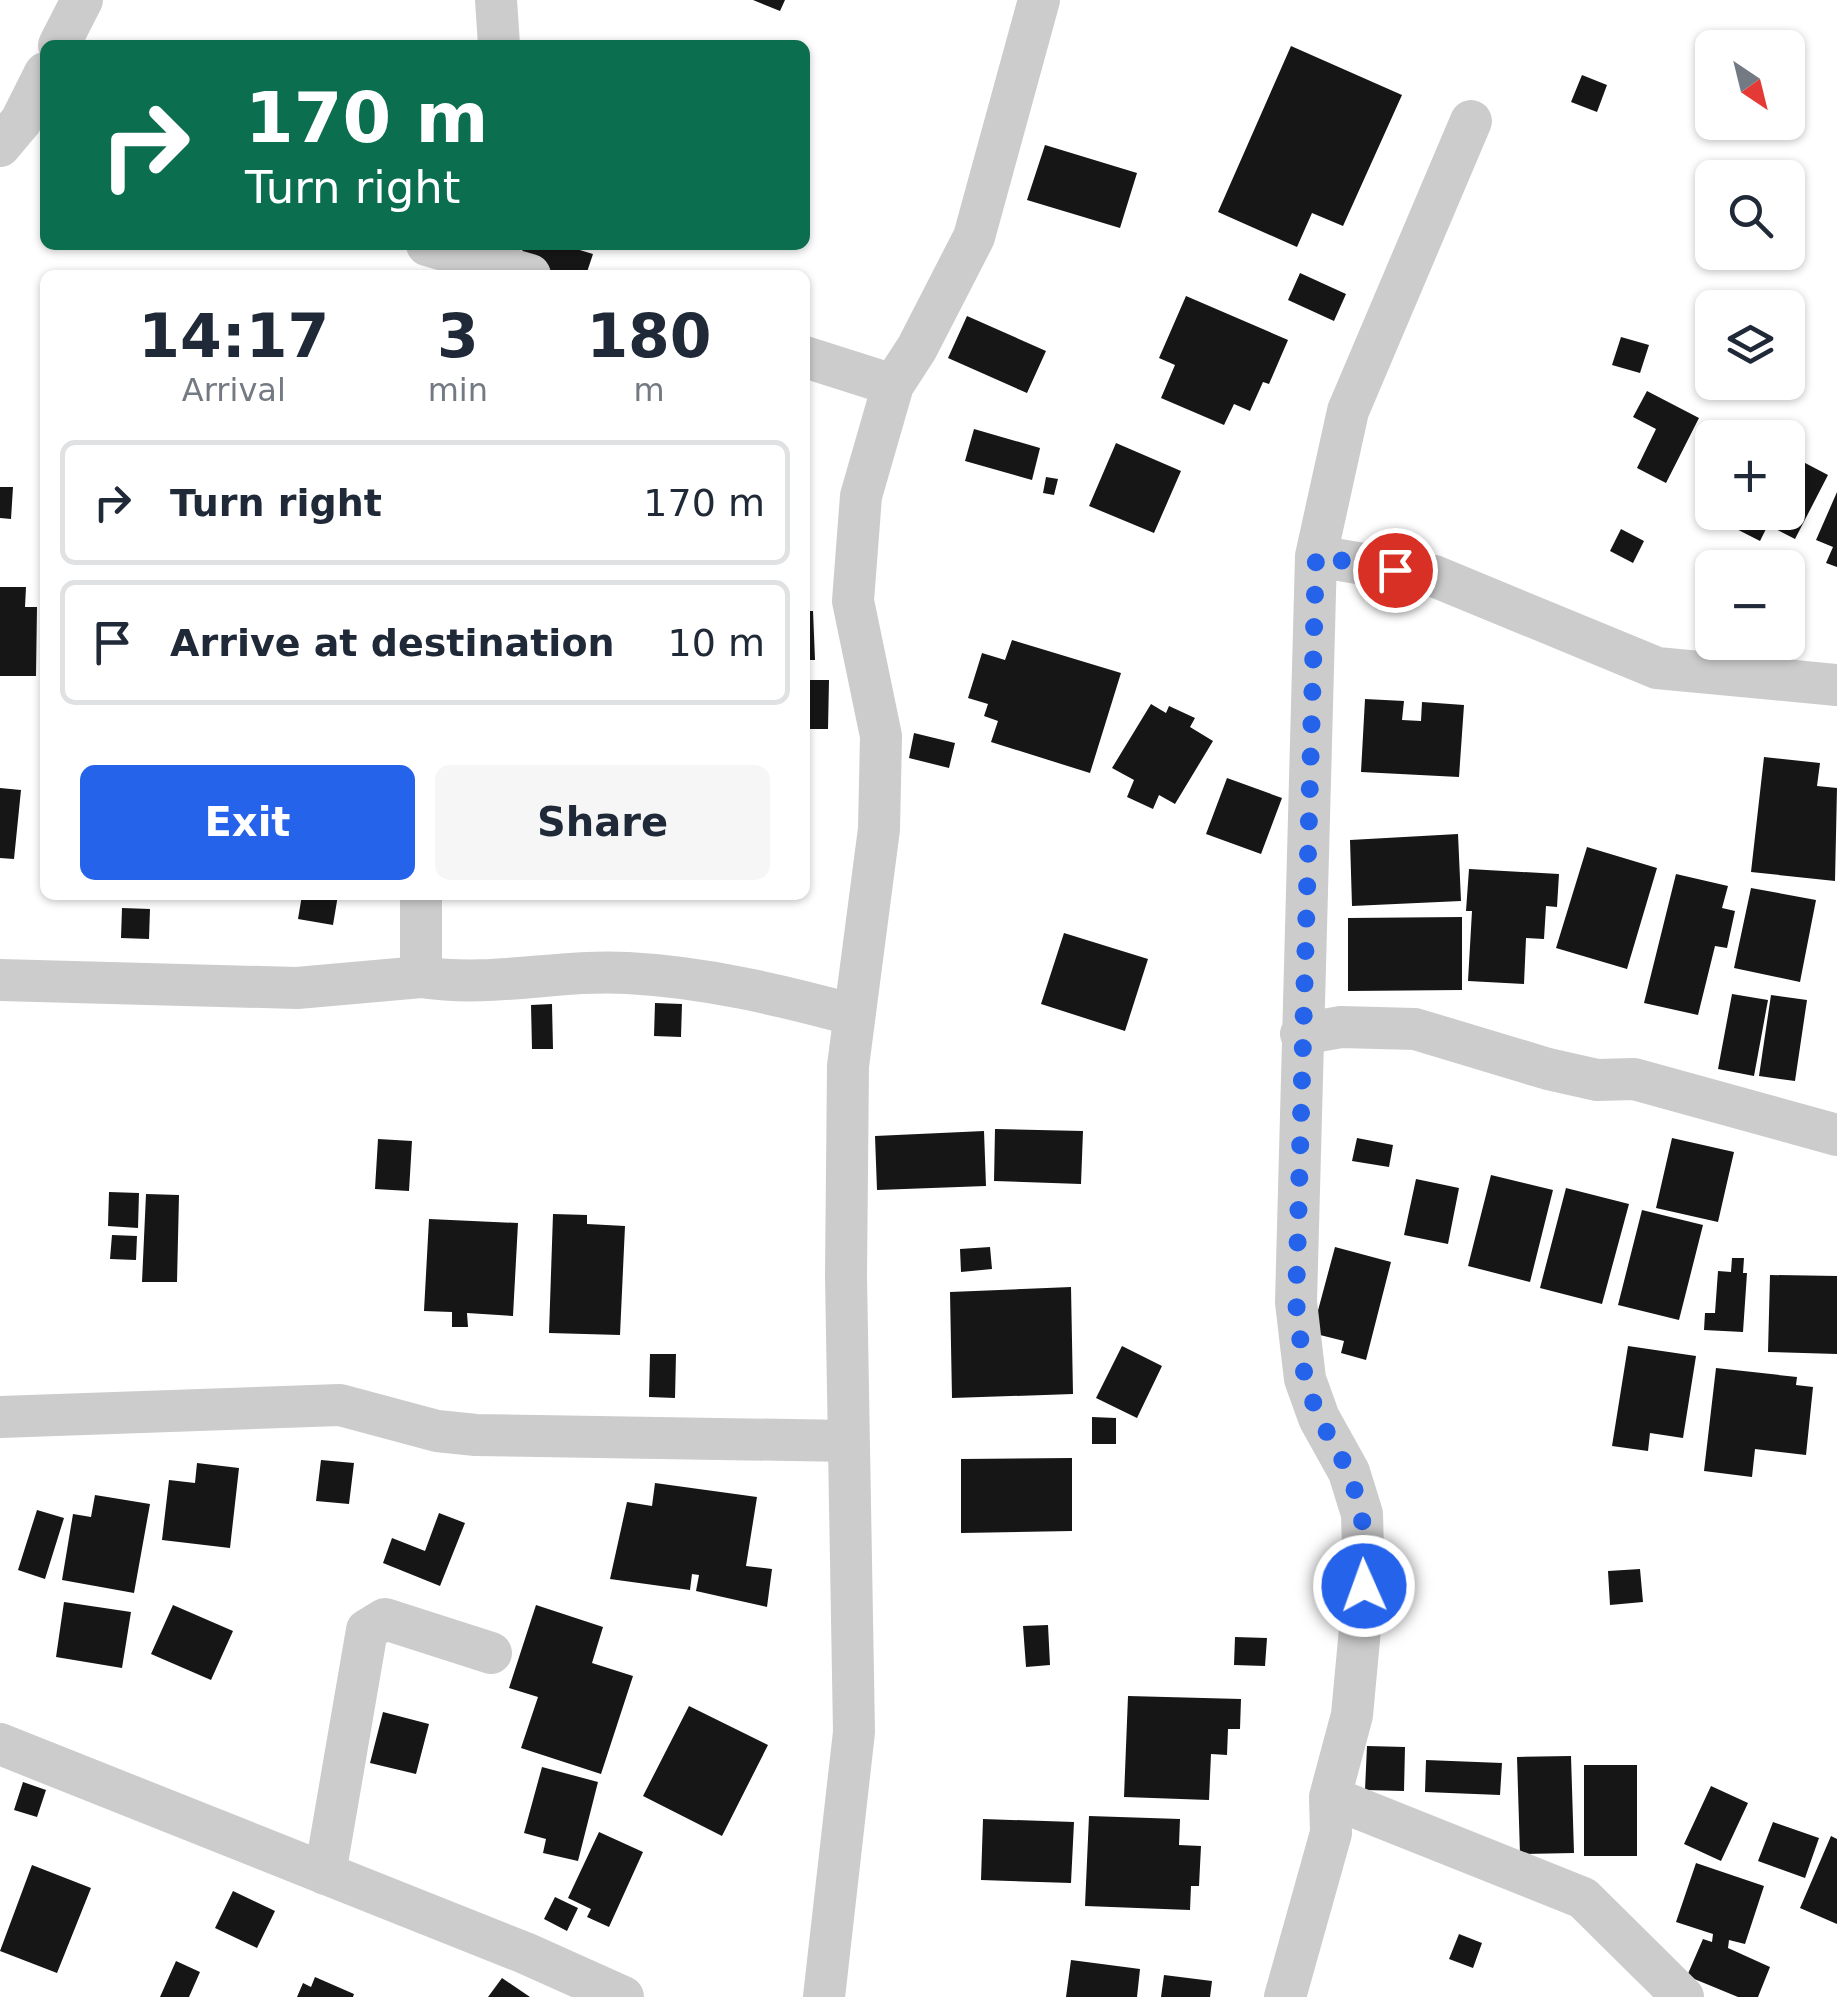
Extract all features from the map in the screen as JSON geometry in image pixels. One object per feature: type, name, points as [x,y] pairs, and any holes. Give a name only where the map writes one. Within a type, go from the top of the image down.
[{"type":"street","points":[[62,40],[82,0]]},
{"type":"street","points":[[496,0],[499,40]]},
{"type":"street","points":[[824,1997],[854,1732],[848,1066],[878,829],[880,736],[854,602],[860,496],[893,385],[917,348],[974,238],[1040,0]]},
{"type":"street","points":[[0,146],[20,121],[40,83]]},
{"type":"street","points":[[1285,1997],[1331,1833],[1330,1797],[1352,1715],[1360,1658],[1362,1514],[1349,1472],[1319,1418],[1305,1380],[1296,1302],[1316,556],[1348,411],[1471,121]]},
{"type":"street","points":[[445,254],[510,270]]},
{"type":"street","points":[[810,359],[893,385]]},
{"type":"street","points":[[1316,556],[1434,576],[1657,668],[1837,685]]},
{"type":"street","points":[[421,900],[421,977]]},
{"type":"street","points":[[0,980],[298,988],[421,977],[481,984],[627,973],[762,990],[854,1015]]},
{"type":"street","points":[[1301,1034],[1341,1027],[1415,1029],[1548,1070],[1598,1080],[1634,1079],[1837,1135]]},
{"type":"street","points":[[0,1417],[340,1405],[476,1436],[850,1441]]},
{"type":"street","points":[[325,1874],[368,1630],[385,1619],[491,1652]]},
{"type":"street","points":[[0,1744],[623,1997]]},
{"type":"street","points":[[1330,1797],[1582,1898],[1683,1997]]},
{"type":"building","points":[[753,0],[785,0],[780,11]]},
{"type":"building","points":[[1291,46],[1402,95],[1343,226],[1312,213],[1297,247],[1218,212]]},
{"type":"building","points":[[1582,75],[1607,85],[1597,112],[1571,102]]},
{"type":"building","points":[[1045,145],[1137,173],[1120,228],[1027,200]]},
{"type":"building","points":[[522,250],[580,250],[593,254],[588,270],[547,270],[519,261]]},
{"type":"building","points":[[1300,273],[1346,294],[1334,321],[1288,300]]},
{"type":"building","points":[[1186,296],[1288,340],[1269,384],[1263,382],[1250,411],[1234,404],[1224,425],[1161,398],[1175,365],[1159,358]]},
{"type":"building","points":[[967,316],[1046,351],[1027,393],[948,358]]},
{"type":"building","points":[[1621,337],[1649,345],[1640,373],[1612,365]]},
{"type":"building","points":[[1647,391],[1699,418],[1666,483],[1637,468],[1656,429],[1633,417]]},
{"type":"building","points":[[974,429],[1040,448],[1032,480],[965,461]]},
{"type":"building","points":[[1116,443],[1181,471],[1154,533],[1089,506]]},
{"type":"building","points":[[1805,463],[1828,475],[1805,520]]},
{"type":"building","points":[[1046,477],[1058,479],[1054,495],[1043,493]]},
{"type":"building","points":[[0,487],[13,487],[11,519],[0,518]]},
{"type":"building","points":[[1837,492],[1837,567],[1826,563],[1833,547],[1816,540]]},
{"type":"building","points":[[1621,529],[1644,541],[1633,563],[1610,551]]},
{"type":"building","points":[[1738,530],[1766,530],[1760,541]]},
{"type":"building","points":[[1778,530],[1800,530],[1795,539]]},
{"type":"building","points":[[0,587],[26,587],[25,607],[37,607],[36,676],[0,676]]},
{"type":"building","points":[[810,611],[813,611],[815,660],[810,660]]},
{"type":"building","points":[[1012,640],[1121,673],[1090,773],[991,742],[998,721],[984,716],[988,704],[968,698],[982,653],[1005,660]]},
{"type":"building","points":[[810,680],[829,680],[828,729],[810,729]]},
{"type":"building","points":[[1365,699],[1404,701],[1402,720],[1421,721],[1422,702],[1464,705],[1459,777],[1361,772]]},
{"type":"building","points":[[1151,704],[1166,713],[1169,706],[1195,718],[1190,727],[1213,741],[1175,804],[1159,795],[1153,809],[1127,797],[1134,780],[1112,768]]},
{"type":"building","points":[[914,733],[955,743],[949,768],[909,758]]},
{"type":"building","points":[[1764,757],[1820,763],[1817,786],[1837,788],[1835,881],[1751,872]]},
{"type":"building","points":[[1227,778],[1282,798],[1261,854],[1206,834]]},
{"type":"building","points":[[0,788],[21,790],[14,859],[0,858]]},
{"type":"building","points":[[1458,834],[1461,901],[1352,906],[1350,840]]},
{"type":"building","points":[[1587,847],[1657,868],[1627,969],[1556,948]]},
{"type":"building","points":[[1469,869],[1559,874],[1557,907],[1546,906],[1544,939],[1526,938],[1524,984],[1468,981],[1472,911],[1466,911]]},
{"type":"building","points":[[1676,874],[1728,886],[1722,908],[1735,911],[1727,948],[1715,946],[1698,1015],[1644,1003]]},
{"type":"building","points":[[1751,888],[1816,900],[1800,982],[1734,968]]},
{"type":"building","points":[[301,900],[337,900],[333,925],[298,919]]},
{"type":"building","points":[[122,908],[150,909],[149,939],[121,938]]},
{"type":"building","points":[[1462,917],[1462,990],[1348,991],[1348,918]]},
{"type":"building","points":[[1064,933],[1148,959],[1125,1031],[1041,1004]]},
{"type":"building","points":[[1732,994],[1768,1000],[1754,1076],[1718,1069]]},
{"type":"building","points":[[1771,995],[1807,1000],[1795,1081],[1759,1076]]},
{"type":"building","points":[[655,1003],[682,1004],[681,1037],[654,1036]]},
{"type":"building","points":[[552,1004],[553,1049],[532,1049],[531,1005]]},
{"type":"building","points":[[995,1129],[1083,1131],[1081,1184],[994,1181]]},
{"type":"building","points":[[984,1131],[986,1186],[877,1190],[875,1136]]},
{"type":"building","points":[[1357,1138],[1393,1145],[1389,1167],[1352,1161]]},
{"type":"building","points":[[1672,1138],[1734,1152],[1718,1222],[1656,1208]]},
{"type":"building","points":[[378,1139],[412,1141],[409,1191],[375,1189]]},
{"type":"building","points":[[1491,1175],[1553,1190],[1530,1282],[1468,1266]]},
{"type":"building","points":[[1416,1179],[1459,1188],[1448,1244],[1404,1235]]},
{"type":"building","points":[[1566,1188],[1629,1204],[1602,1304],[1540,1288]]},
{"type":"building","points":[[109,1192],[139,1193],[138,1228],[108,1226]]},
{"type":"building","points":[[146,1194],[179,1195],[177,1282],[142,1282]]},
{"type":"building","points":[[1642,1210],[1703,1225],[1679,1320],[1618,1305]]},
{"type":"building","points":[[553,1214],[587,1215],[587,1224],[625,1226],[620,1335],[549,1333]]},
{"type":"building","points":[[429,1219],[518,1223],[513,1316],[467,1313],[468,1327],[452,1327],[452,1312],[424,1311]]},
{"type":"building","points":[[112,1235],[137,1236],[136,1260],[110,1259]]},
{"type":"building","points":[[990,1247],[992,1269],[961,1272],[960,1249]]},
{"type":"building","points":[[1335,1247],[1391,1262],[1366,1360],[1341,1353],[1344,1341],[1312,1333]]},
{"type":"building","points":[[1732,1258],[1744,1258],[1743,1273],[1747,1273],[1743,1332],[1704,1330],[1705,1313],[1715,1313],[1718,1271],[1731,1272]]},
{"type":"building","points":[[1770,1275],[1837,1276],[1837,1354],[1768,1352]]},
{"type":"building","points":[[1071,1287],[1073,1394],[952,1398],[950,1292]]},
{"type":"building","points":[[1122,1346],[1162,1366],[1137,1418],[1096,1398]]},
{"type":"building","points":[[1628,1346],[1696,1356],[1683,1438],[1650,1433],[1648,1451],[1612,1446]]},
{"type":"building","points":[[650,1354],[676,1354],[675,1398],[649,1397]]},
{"type":"building","points":[[1716,1368],[1797,1377],[1796,1385],[1813,1387],[1806,1455],[1755,1449],[1752,1477],[1704,1471]]},
{"type":"building","points":[[1092,1417],[1116,1418],[1116,1444],[1092,1444]]},
{"type":"building","points":[[1072,1458],[1072,1531],[961,1533],[961,1459]]},
{"type":"building","points":[[321,1460],[354,1463],[349,1504],[316,1501]]},
{"type":"building","points":[[197,1463],[239,1468],[230,1548],[162,1540],[169,1480],[195,1483]]},
{"type":"building","points":[[655,1483],[757,1497],[746,1566],[772,1569],[767,1607],[696,1591],[699,1575],[692,1574],[690,1590],[610,1579],[627,1502],[652,1506]]},
{"type":"building","points":[[95,1495],[150,1504],[134,1593],[62,1580],[73,1514],[91,1517]]},
{"type":"building","points":[[37,1510],[64,1518],[45,1579],[18,1570]]},
{"type":"building","points":[[439,1513],[465,1523],[440,1586],[383,1563],[392,1538],[425,1551]]},
{"type":"building","points":[[1640,1569],[1643,1602],[1610,1605],[1608,1571]]},
{"type":"building","points":[[64,1602],[131,1612],[122,1668],[56,1657]]},
{"type":"building","points":[[173,1605],[233,1631],[211,1680],[151,1654]]},
{"type":"building","points":[[536,1605],[603,1627],[592,1663],[633,1676],[601,1774],[521,1748],[538,1697],[509,1688]]},
{"type":"building","points":[[1048,1625],[1050,1665],[1026,1667],[1023,1626]]},
{"type":"building","points":[[1235,1637],[1267,1638],[1265,1666],[1234,1665]]},
{"type":"building","points":[[1128,1696],[1241,1699],[1240,1729],[1228,1729],[1227,1755],[1211,1754],[1209,1800],[1124,1797]]},
{"type":"building","points":[[689,1706],[768,1745],[722,1836],[643,1796]]},
{"type":"building","points":[[383,1712],[429,1724],[416,1774],[370,1763]]},
{"type":"building","points":[[1367,1746],[1405,1747],[1404,1791],[1365,1790]]},
{"type":"building","points":[[1571,1756],[1574,1853],[1520,1854],[1517,1757]]},
{"type":"building","points":[[1426,1760],[1502,1763],[1500,1795],[1425,1792]]},
{"type":"building","points":[[1584,1765],[1637,1765],[1637,1856],[1584,1856]]},
{"type":"building","points":[[542,1767],[598,1782],[578,1861],[543,1853],[546,1839],[524,1833]]},
{"type":"building","points":[[23,1782],[46,1790],[37,1817],[14,1810]]},
{"type":"building","points":[[1711,1786],[1748,1803],[1721,1861],[1684,1844]]},
{"type":"building","points":[[1089,1816],[1180,1819],[1179,1845],[1201,1846],[1199,1886],[1191,1886],[1190,1910],[1085,1906]]},
{"type":"building","points":[[983,1819],[1074,1822],[1071,1883],[981,1880]]},
{"type":"building","points":[[1773,1822],[1819,1838],[1805,1878],[1758,1861]]},
{"type":"building","points":[[599,1832],[643,1852],[609,1927],[587,1917],[591,1909],[568,1898]]},
{"type":"building","points":[[1831,1836],[1837,1839],[1837,1924],[1800,1908]]},
{"type":"building","points":[[1696,1863],[1764,1886],[1745,1944],[1729,1940],[1728,1948],[1770,1967],[1758,1997],[1738,1997],[1687,1976],[1703,1939],[1712,1942],[1713,1934],[1676,1922]]},
{"type":"building","points":[[32,1865],[91,1888],[57,1973],[0,1951]]},
{"type":"building","points":[[233,1891],[275,1911],[257,1948],[215,1928]]},
{"type":"building","points":[[555,1897],[578,1908],[567,1931],[544,1919]]},
{"type":"building","points":[[1459,1934],[1482,1943],[1473,1968],[1449,1959]]},
{"type":"building","points":[[1071,1960],[1140,1969],[1137,1997],[1066,1997]]},
{"type":"building","points":[[176,1961],[200,1972],[189,1997],[160,1997]]},
{"type":"building","points":[[1164,1975],[1212,1981],[1210,1997],[1161,1997]]},
{"type":"building","points":[[315,1977],[354,1994],[353,1997],[297,1997],[303,1983],[311,1987]]},
{"type":"building","points":[[502,1978],[530,1997],[488,1997]]},
{"type":"route","points":[[1364,1586],[1362,1514],[1349,1472],[1319,1418],[1305,1380],[1296,1302],[1316,556],[1395,570]]}]
